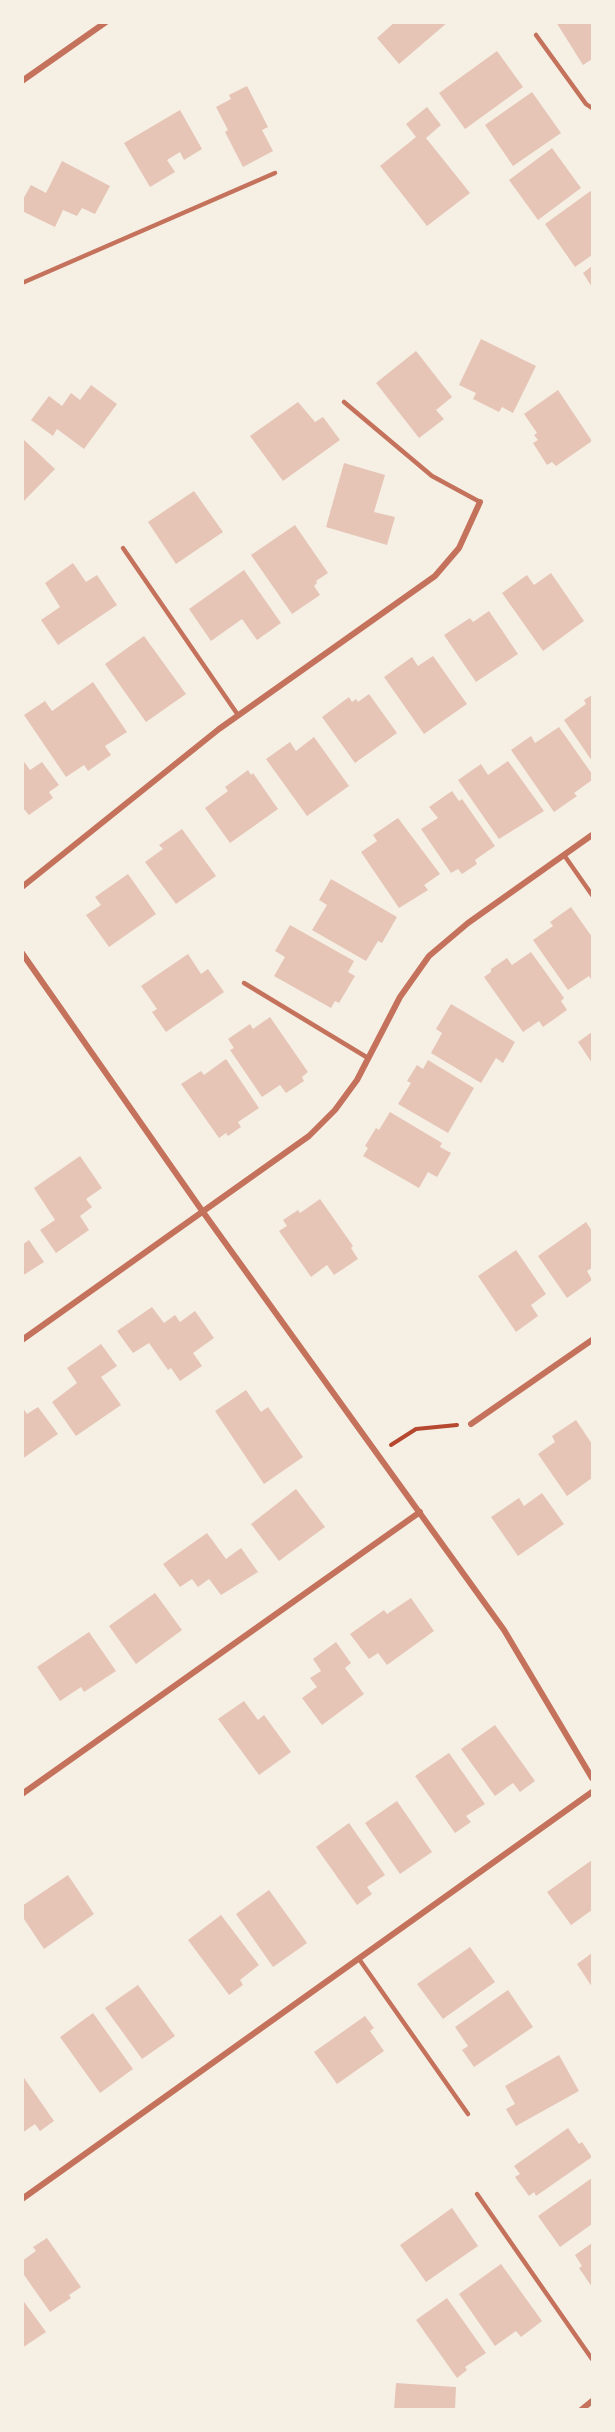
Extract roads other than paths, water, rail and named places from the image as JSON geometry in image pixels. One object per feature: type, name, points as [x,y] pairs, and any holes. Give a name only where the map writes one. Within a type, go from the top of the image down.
[{"type":"street","points":[[22,81],[106,22]]},
{"type":"street","points":[[22,887],[238,715],[435,576],[459,548],[480,502]]},
{"type":"street","points":[[22,1340],[309,1136],[335,1110],[357,1080],[400,997],[429,956],[468,923],[592,834]]},
{"type":"street","points":[[22,953],[203,1212],[504,1630],[592,1778]]},
{"type":"street","points":[[471,1424],[592,1340]]},
{"type":"street","points":[[22,1794],[420,1512]]},
{"type":"street","points":[[22,2199],[592,1792]]},
{"type":"street","points":[[581,2409],[592,2401]]},
{"type":"lane","points":[[536,35],[586,104],[592,108]]},
{"type":"lane","points":[[22,283],[275,173]]},
{"type":"lane","points":[[344,402],[432,476],[480,502]]},
{"type":"lane","points":[[123,548],[238,715]]},
{"type":"lane","points":[[564,855],[592,895]]},
{"type":"lane","points":[[244,983],[368,1059]]},
{"type":"lane","points":[[359,1959],[468,2114]]},
{"type":"lane","points":[[477,2194],[592,2359]]}]
